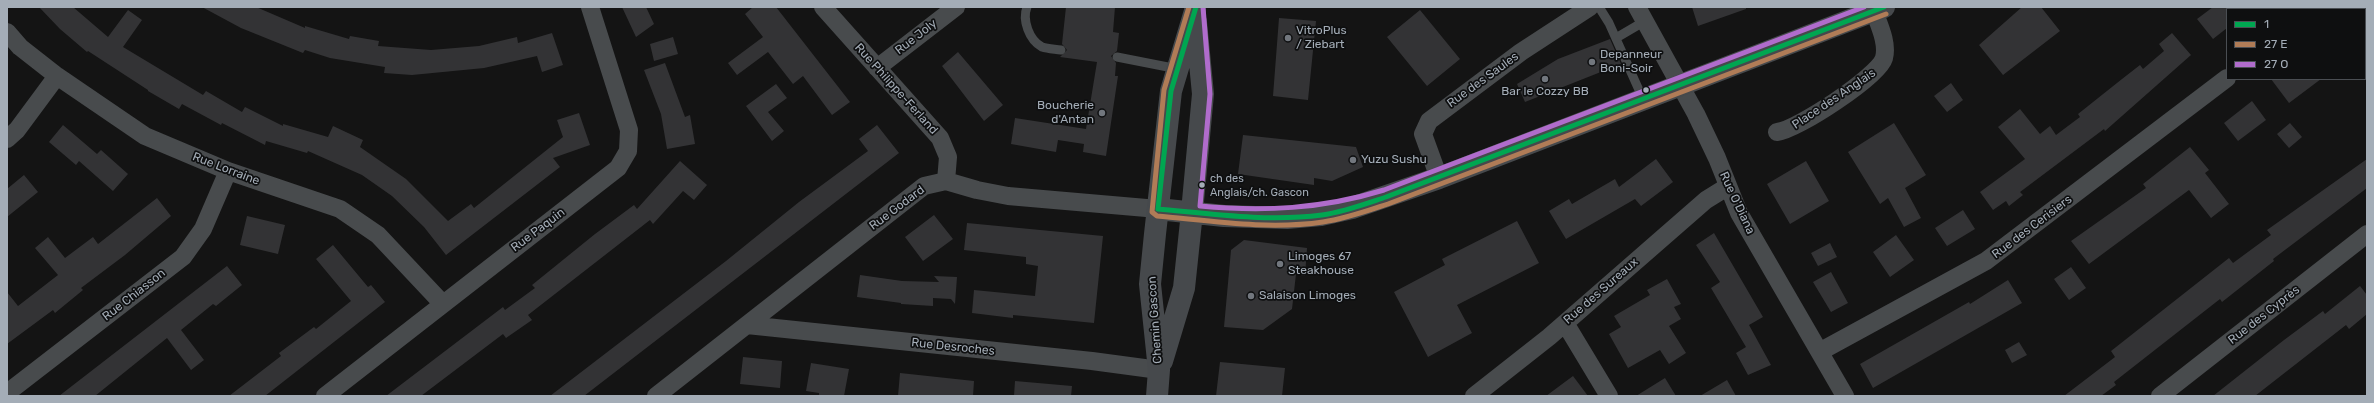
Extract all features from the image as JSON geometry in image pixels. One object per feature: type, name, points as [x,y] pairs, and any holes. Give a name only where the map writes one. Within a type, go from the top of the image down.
[{"type":"main road","name":"Chemin Gascon","points":[[1159,370],[1150,284],[1171,91],[1196,9]]},
{"type":"main road","name":"Chemin Gascon","points":[[1156,396],[1159,370],[1184,288],[1192,212],[1203,94],[1196,9]]},
{"type":"main road","name":"Rue Godard","points":[[1158,209],[1265,218],[1321,215],[1369,203],[1439,178],[1879,9]]},
{"type":"street","name":"Rue Paquin","points":[[325,396],[442,303],[618,168],[628,151],[629,130],[590,7]]},
{"type":"street","name":"Rue Philippe-Ferland","points":[[823,7],[940,138],[948,157],[946,181]]},
{"type":"street","name":"Rue Joly","points":[[876,68],[956,7]]},
{"type":"street","name":"Rue des Saules","points":[[1439,178],[1423,134],[1429,121],[1521,52],[1590,7]]},
{"type":"street","name":"Place des Anglais","points":[[1777,132],[1792,129],[1806,121],[1871,75],[1882,65],[1885,47],[1879,9]]},
{"type":"street","name":"Rue O'Diana","points":[[1641,14],[1681,84],[1715,153],[1727,187],[1755,242],[1821,352],[1845,396]]},
{"type":"street","name":"Rue Lorraine","points":[[7,32],[20,47],[57,76],[145,136],[228,171],[340,209],[378,235],[442,303]]},
{"type":"street","points":[[7,139],[17,130],[57,76]]},
{"type":"street","name":"Rue des Cerisiers","points":[[1821,352],[1986,261],[2226,79]]},
{"type":"street","name":"Rue Chiasson","points":[[7,393],[183,257],[203,229],[228,171]]},
{"type":"street","name":"Rue Godard","points":[[656,396],[924,186],[946,181],[977,190],[1008,196],[1158,209]]},
{"type":"street","name":"Rue des Sureaux","points":[[1474,396],[1565,322],[1684,218],[1727,187]]},
{"type":"street","name":"Rue des Cyprès","points":[[2160,396],[2367,234]]},
{"type":"street","points":[[1565,322],[1609,396]]},
{"type":"street","name":"Rue Desroches","points":[[748,325],[1092,361],[1159,370]]},
{"type":"lane","points":[[1027,7],[1026,25],[1033,39],[1044,48],[1061,50]]},
{"type":"lane","points":[[1599,7],[1616,38],[1643,99]]},
{"type":"lane","points":[[1616,38],[1641,14]]},
{"type":"lane","points":[[1117,57],[1178,69]]},
{"type":"building","points":[[39,7],[73,7],[108,37],[128,10],[142,20],[123,47],[203,95],[206,91],[242,112],[245,107],[283,126],[283,124],[328,137],[333,126],[363,140],[360,147],[406,179],[448,221],[471,204],[474,208],[563,137],[557,120],[579,113],[590,145],[553,158],[560,167],[446,255],[424,227],[392,196],[362,175],[308,151],[307,153],[266,141],[265,145],[222,123],[221,125],[182,104],[179,109],[148,91],[88,51],[87,52],[60,29]]},
{"type":"building","points":[[202,7],[256,7],[305,28],[305,26],[349,39],[350,36],[379,41],[378,46],[431,50],[479,46],[517,37],[518,43],[552,33],[563,65],[542,72],[537,56],[484,68],[412,75],[384,73],[385,67],[330,58],[305,50],[303,53],[241,28]]},
{"type":"building","points":[[622,7],[646,7],[654,24],[636,37]]},
{"type":"building","points":[[753,7],[776,7],[850,102],[832,115],[803,76],[793,84],[768,52],[737,75],[728,63],[763,37],[745,14]]},
{"type":"building","points":[[1066,7],[1115,7],[1113,32],[1119,33],[1117,51],[1111,56],[1116,63],[1115,76],[1118,76],[1106,156],[1083,152],[1084,144],[1058,140],[1056,152],[1011,144],[1015,118],[1086,129],[1097,62],[1060,57],[1067,50],[1062,44]]},
{"type":"building","points":[[1692,7],[1746,7],[1746,9],[1698,26]]},
{"type":"building","points":[[2022,7],[2041,7],[2060,31],[2003,75],[1979,45]]},
{"type":"building","points":[[2213,7],[2227,7],[2226,29],[2213,39],[2197,19]]},
{"type":"building","points":[[1420,10],[1460,59],[1427,86],[1387,37]]},
{"type":"building","points":[[1279,18],[1316,21],[1308,100],[1273,96]]},
{"type":"building","points":[[2172,33],[2191,55],[2105,131],[2104,129],[2020,192],[2023,195],[2009,206],[2006,201],[1993,210],[1980,192],[2025,159],[1998,127],[2020,109],[2040,134],[2050,126],[2056,135],[2080,117],[2078,114],[2140,65],[2143,69],[2164,51],[2159,44]]},
{"type":"building","points":[[673,37],[678,54],[654,61],[650,44]]},
{"type":"building","points":[[1610,39],[1621,64],[1525,102],[1517,84],[1558,59]]},
{"type":"building","points":[[958,52],[1003,105],[984,121],[942,66]]},
{"type":"building","points":[[665,63],[685,117],[690,115],[695,144],[667,149],[661,114],[644,70]]},
{"type":"building","points":[[2272,80],[2320,80],[2289,103]]},
{"type":"building","points":[[1951,83],[1963,100],[1947,112],[1934,96]]},
{"type":"building","points":[[776,84],[787,98],[768,112],[784,131],[772,141],[746,106]]},
{"type":"building","points":[[2252,101],[2266,120],[2238,141],[2224,123]]},
{"type":"building","points":[[1894,123],[1926,175],[1905,188],[1921,218],[1904,227],[1888,198],[1880,204],[1848,152]]},
{"type":"building","points":[[2290,123],[2302,137],[2289,148],[2277,134]]},
{"type":"building","points":[[63,125],[97,154],[101,150],[128,174],[113,191],[79,161],[76,165],[49,142]]},
{"type":"building","points":[[877,125],[899,153],[584,396],[550,396],[726,261],[799,202],[868,151],[859,139]]},
{"type":"building","points":[[1243,135],[1356,147],[1363,167],[1332,181],[1314,178],[1314,185],[1238,174]]},
{"type":"building","points":[[2190,147],[2209,170],[2205,173],[2229,204],[2211,218],[2189,190],[2089,264],[2071,241],[2146,188],[2143,184]]},
{"type":"building","points":[[1656,159],[1673,182],[1641,206],[1635,199],[1566,239],[1549,211],[1569,199],[1572,204],[1615,179],[1619,187]]},
{"type":"building","points":[[2367,159],[2367,188],[2273,259],[2274,261],[2222,302],[2220,299],[2114,382],[2116,385],[2101,396],[2064,396],[2115,357],[2111,351],[2229,258],[2233,263],[2271,235],[2267,230]]},
{"type":"building","points":[[680,161],[707,185],[694,200],[683,191],[653,224],[650,220],[528,315],[532,320],[506,338],[503,334],[421,396],[386,396],[503,307],[505,310],[535,288],[532,285],[595,234],[634,205],[637,209]]},
{"type":"building","points":[[1806,161],[1829,201],[1790,224],[1767,184]]},
{"type":"building","points":[[24,175],[38,192],[7,217],[7,189]]},
{"type":"building","points":[[157,198],[171,216],[125,255],[81,288],[83,290],[55,313],[53,310],[7,344],[7,292],[18,306],[58,275],[35,248],[48,237],[65,258],[93,237],[98,244]]},
{"type":"building","points":[[1963,210],[1975,229],[1947,246],[1935,228]]},
{"type":"building","points":[[934,215],[953,239],[923,261],[905,237]]},
{"type":"building","points":[[247,216],[285,225],[278,254],[240,245]]},
{"type":"building","points":[[1517,221],[1539,263],[1457,305],[1472,333],[1428,357],[1394,292],[1445,265],[1442,259]]},
{"type":"building","points":[[967,223],[1103,236],[1094,323],[1013,315],[1013,318],[972,313],[974,290],[1035,296],[1038,266],[1026,264],[1026,257],[964,250]]},
{"type":"building","points":[[1714,233],[1763,317],[1749,325],[1771,365],[1748,375],[1736,353],[1746,347],[1711,288],[1720,282],[1696,245]]},
{"type":"building","points":[[1896,235],[1914,260],[1890,277],[1873,252]]},
{"type":"building","points":[[1244,240],[1307,248],[1305,276],[1296,274],[1292,309],[1263,330],[1224,327],[1231,250]]},
{"type":"building","points":[[1830,243],[1837,257],[1818,266],[1811,253]]},
{"type":"building","points":[[333,245],[368,287],[371,285],[385,302],[265,396],[229,396],[281,356],[279,353],[314,327],[316,329],[351,301],[316,259]]},
{"type":"building","points":[[227,266],[242,285],[216,306],[213,304],[181,330],[204,360],[191,370],[167,338],[95,396],[59,396]]},
{"type":"building","points":[[2071,267],[2086,288],[2069,300],[2054,279]]},
{"type":"building","points":[[1831,272],[1848,303],[1831,312],[1813,282]]},
{"type":"building","points":[[860,275],[902,281],[939,282],[934,276],[957,277],[955,304],[951,299],[933,298],[933,306],[901,304],[857,297]]},
{"type":"building","points":[[1667,279],[1681,304],[1674,307],[1681,319],[1669,326],[1686,353],[1669,364],[1660,350],[1628,368],[1609,334],[1621,327],[1614,316],[1650,295],[1647,290]]},
{"type":"building","points":[[2008,280],[2022,303],[1873,388],[1860,364],[1969,302],[1970,304]]},
{"type":"building","points":[[2360,286],[2367,295],[2367,314],[2349,329],[2346,325],[2255,396],[2213,396],[2284,340],[2323,311],[2325,314]]},
{"type":"building","points":[[2019,342],[2027,355],[2012,363],[2005,350]]},
{"type":"building","points":[[743,357],[782,361],[780,388],[740,384]]},
{"type":"building","points":[[1220,362],[1285,368],[1282,396],[1216,396]]},
{"type":"building","points":[[811,363],[849,369],[844,396],[819,396],[819,393],[806,391]]},
{"type":"building","points":[[900,373],[974,381],[973,396],[898,396]]},
{"type":"building","points":[[1573,376],[1588,396],[1546,396]]},
{"type":"building","points":[[1665,378],[1676,396],[1636,396]]},
{"type":"building","points":[[1727,380],[1736,396],[1700,396]]},
{"type":"building","points":[[1015,381],[1072,386],[1071,396],[1014,396]]},
{"type":"transit line","points":[[1189,7],[1164,90],[1152,212],[1157,216],[1261,225],[1302,224],[1331,221],[1388,204],[1886,14]]},
{"type":"transit line","name":"1","points":[[1196,7],[1171,91],[1158,209],[1219,215],[1281,218],[1330,214],[1354,208],[1386,197],[1884,7]]},
{"type":"transit line","points":[[1203,7],[1210,94],[1200,206],[1247,209],[1270,209],[1315,205],[1384,190],[1864,7]]},
{"type":"place","name":"VitroPlus / Ziebart","points":[[1288,38]]},
{"type":"place","name":"Depanneur Boni-Soir","points":[[1592,62]]},
{"type":"place","name":"Bar le Cozzy BB","points":[[1545,79]]},
{"type":"place","name":"Boucherie d'Antan","points":[[1102,113]]},
{"type":"place","name":"Yuzu Sushu","points":[[1353,160]]},
{"type":"place","name":"ch des Anglais/ch. Gascon","points":[[1202,185]]},
{"type":"place","name":"Limoges 67 Steakhouse","points":[[1280,264]]},
{"type":"place","name":"Salaison Limoges","points":[[1251,296]]}]
